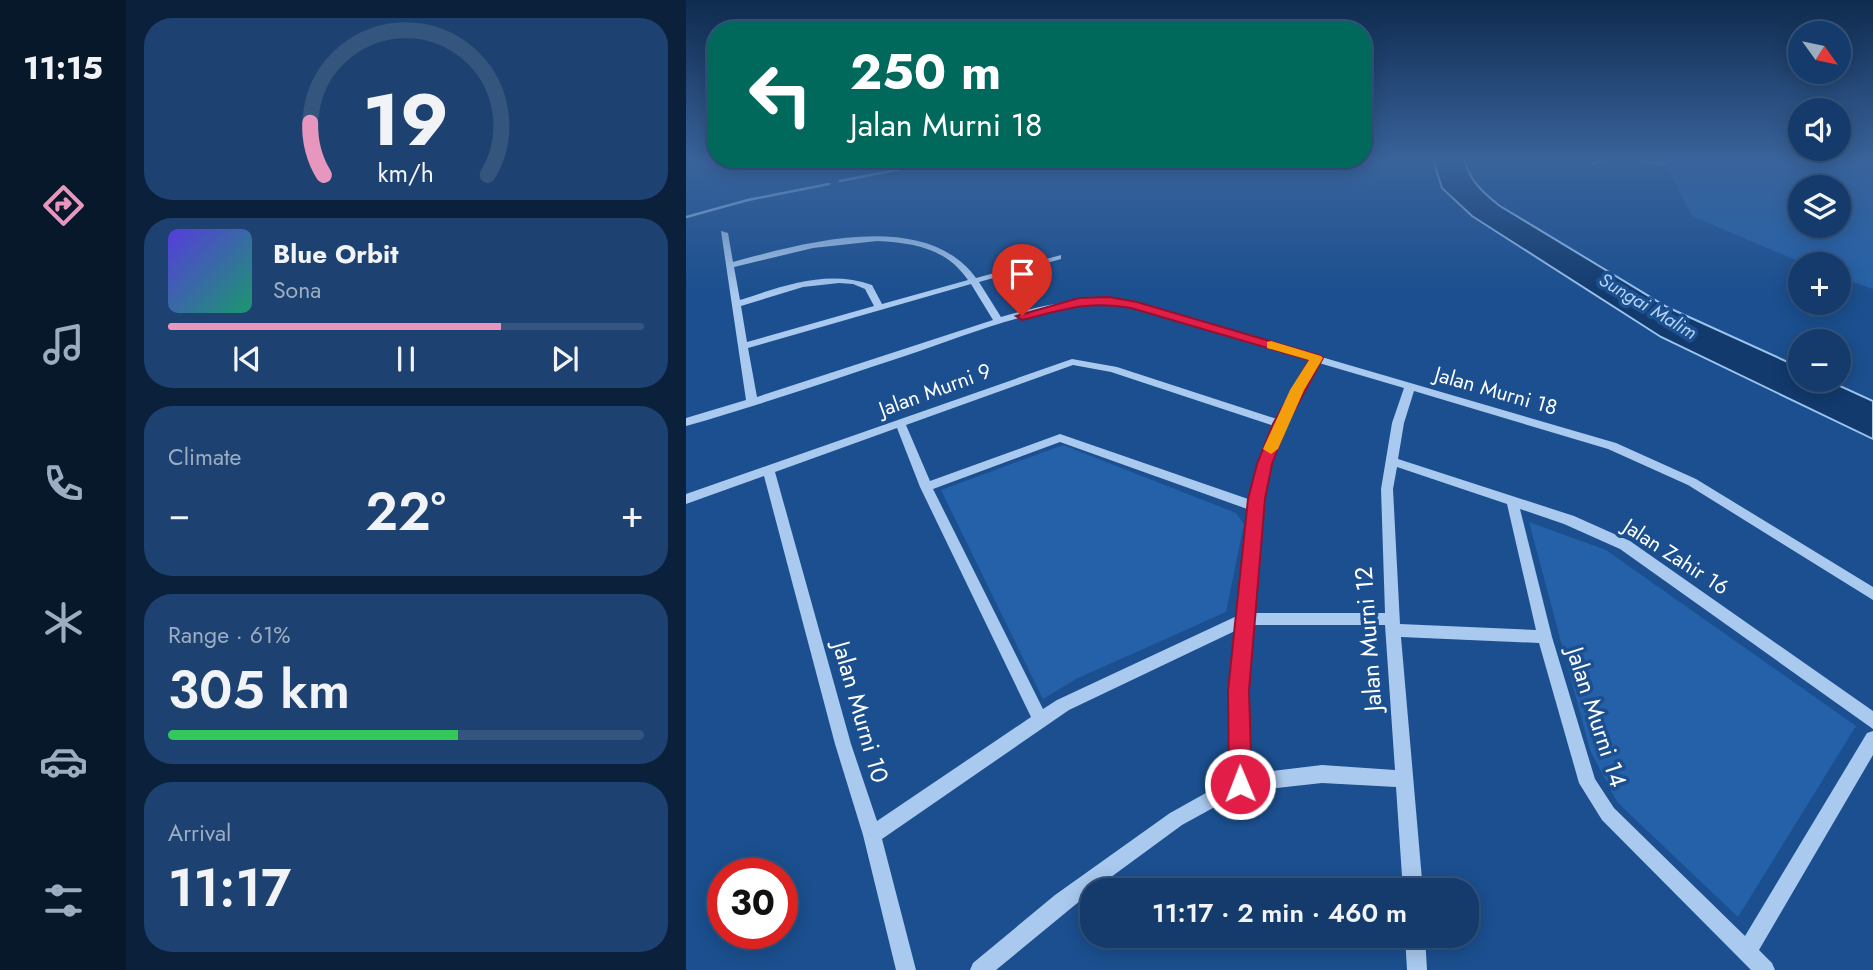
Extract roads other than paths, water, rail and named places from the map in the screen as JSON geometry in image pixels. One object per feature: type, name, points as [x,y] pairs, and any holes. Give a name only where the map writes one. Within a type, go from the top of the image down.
[{"type":"street","points":[[724,233],[752,402]]},
{"type":"street","points":[[730,265],[826,242],[905,241],[929,246],[948,254],[973,281],[999,322]]},
{"type":"street","points":[[743,345],[1058,257]]},
{"type":"street","points":[[736,303],[809,284],[846,281],[869,287],[879,308]]},
{"type":"street","name":"Jalan Murni 18","points":[[686,422],[999,322],[1079,301],[1125,303],[1586,437],[1663,468],[1717,497],[1873,594]]},
{"type":"street","points":[[1240,784],[1238,691],[1256,507],[1265,464],[1280,424],[1317,358]]},
{"type":"street","name":"Jalan Murni 9","points":[[686,499],[1072,362],[1113,369],[1280,424]]},
{"type":"street","name":"Jalan Murni 12","points":[[1410,386],[1398,423],[1387,489],[1393,625],[1412,878]]},
{"type":"street","points":[[900,423],[926,487],[1040,719]]},
{"type":"street","points":[[926,487],[1060,438],[1256,507]]},
{"type":"street","name":"Jalan Zahir 16","points":[[1392,461],[1512,500],[1603,535],[1648,560],[1873,721]]},
{"type":"street","name":"Jalan Murni 10","points":[[768,469],[843,744],[872,835],[906,970]]},
{"type":"street","name":"Jalan Murni 14","points":[[1512,500],[1545,637],[1588,783],[1595,797],[1622,829],[1765,970]]},
{"type":"street","points":[[872,835],[1040,719],[1083,693],[1245,619],[1393,625],[1545,637]]},
{"type":"street","points":[[1747,952],[1873,739]]},
{"type":"street","points":[[981,970],[1062,902],[1176,819],[1240,784],[1322,774],[1405,779]]},
{"type":"street","points":[[1416,948],[1417,970]]},
{"type":"water","name":"Sungai Malim","points":[[1459,204],[1498,204],[1667,307],[1788,362],[1788,392],[1851,391],[1873,401],[1873,439],[1661,337],[1472,216]]},
{"type":"waterway","points":[[686,217],[732,204]]}]
